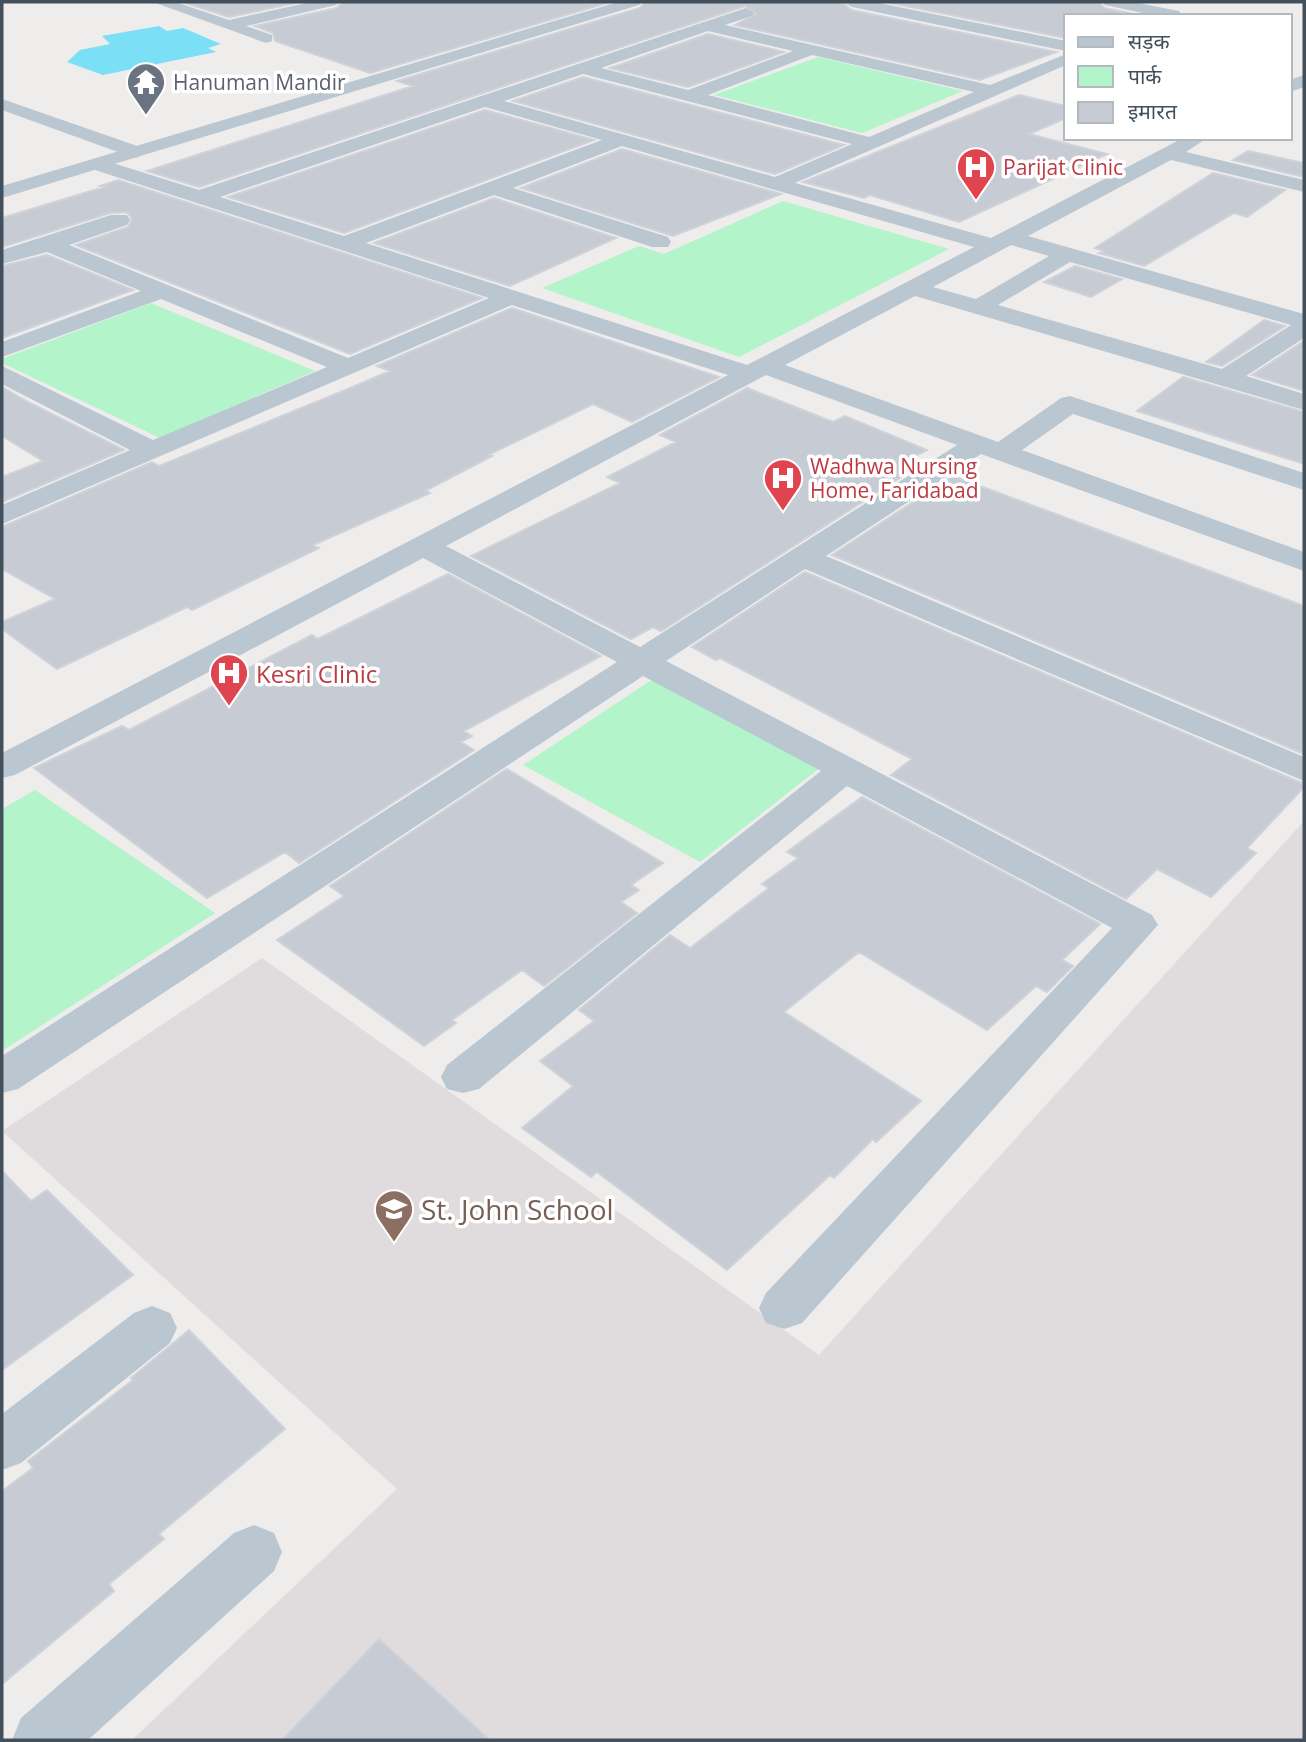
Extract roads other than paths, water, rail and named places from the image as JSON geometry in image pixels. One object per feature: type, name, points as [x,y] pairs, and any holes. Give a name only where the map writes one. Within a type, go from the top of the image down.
[{"type":"street","points":[[161,2],[266,38]]},
{"type":"street","points":[[229,25],[331,2]]},
{"type":"street","points":[[2,192],[634,2]]},
{"type":"street","points":[[852,2],[1064,46]]},
{"type":"street","points":[[1110,2],[1165,14]]},
{"type":"street","points":[[1172,14],[1191,6]]},
{"type":"street","points":[[200,197],[746,13]]},
{"type":"street","points":[[706,26],[993,91]]},
{"type":"street","points":[[690,96],[810,50]]},
{"type":"street","points":[[776,184],[1064,60]]},
{"type":"street","points":[[582,68],[871,143]]},
{"type":"street","points":[[485,101],[776,184],[998,241],[1068,254],[1304,321]]},
{"type":"street","points":[[2,104],[136,152]]},
{"type":"street","points":[[344,244],[621,140]]},
{"type":"street","points":[[2,767],[1194,140]]},
{"type":"street","points":[[1170,154],[1304,186]]},
{"type":"street","points":[[96,164],[509,298],[755,369],[989,448],[1304,562]]},
{"type":"street","points":[[493,188],[660,242]]},
{"type":"street","points":[[2,257],[49,245],[119,220]]},
{"type":"street","points":[[49,245],[349,368]]},
{"type":"street","points":[[979,307],[1068,254]]},
{"type":"street","points":[[912,288],[1304,402]]},
{"type":"street","points":[[2,350],[161,291]]},
{"type":"street","points":[[2,515],[509,298]]},
{"type":"street","points":[[1226,378],[1304,327]]},
{"type":"street","points":[[2,374],[153,451]]},
{"type":"street","points":[[2,1077],[802,557],[1070,404],[1304,482]]},
{"type":"street","points":[[422,545],[644,660],[1138,925],[784,1308]]},
{"type":"street","points":[[802,557],[1304,770]]},
{"type":"street","points":[[463,1077],[846,769]]},
{"type":"street","points":[[2,1446],[152,1328]]},
{"type":"street","points":[[43,1740],[254,1552]]},
{"type":"water","points":[[159,26],[167,31],[183,28],[221,44],[208,48],[216,52],[103,75],[67,62],[80,50],[110,44],[102,36]]},
{"type":"place","name":"Hanuman Mandir","points":[[146,116]]},
{"type":"place","name":"Parijat Clinic","points":[[976,201]]},
{"type":"place","name":"Wadhwa Nursing Home, Faridabad","points":[[783,512]]},
{"type":"place","name":"Kesri Clinic","points":[[229,707]]},
{"type":"place","name":"St. John School","points":[[394,1243]]}]
